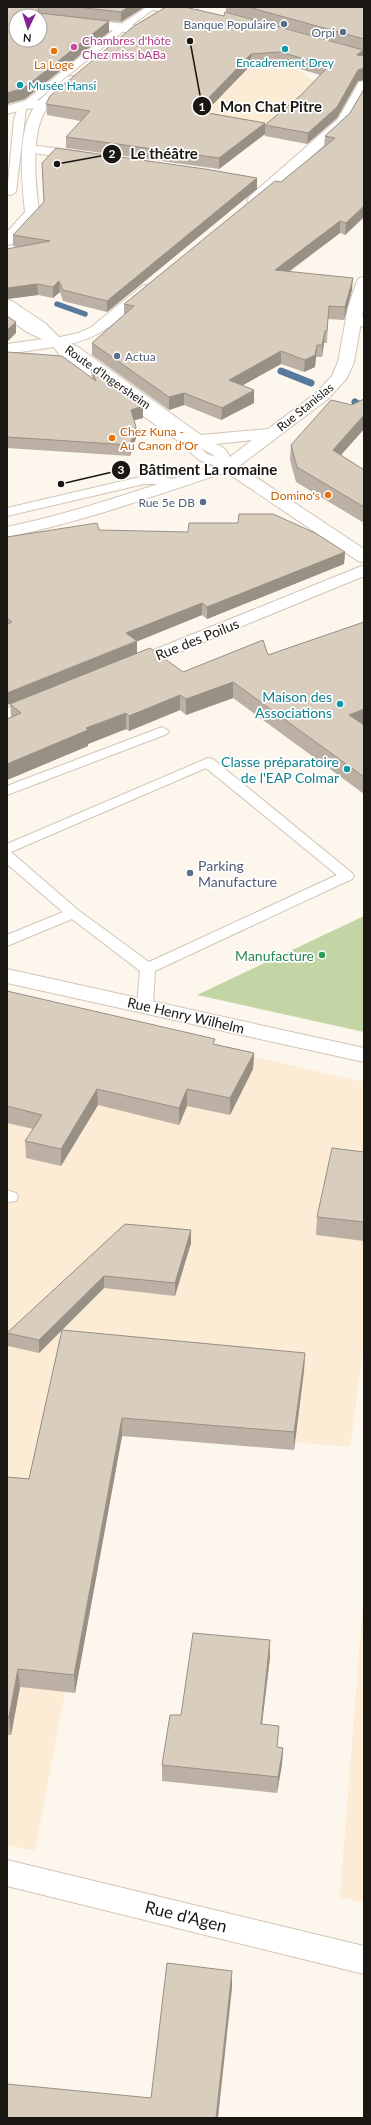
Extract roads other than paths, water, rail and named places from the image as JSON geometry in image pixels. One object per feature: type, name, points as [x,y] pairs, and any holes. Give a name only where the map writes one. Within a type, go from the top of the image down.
[{"type":"main road","points":[[7,240],[32,213],[27,165],[31,149],[34,119],[43,104],[129,28],[162,8],[206,13]]},
{"type":"main road","points":[[48,20],[129,28]]},
{"type":"main road","points":[[244,208],[275,183],[343,121],[364,85]]},
{"type":"main road","points":[[7,110],[24,105],[43,104]]},
{"type":"main road","points":[[31,149],[93,157]]},
{"type":"main road","points":[[254,180],[275,183]]},
{"type":"main road","points":[[7,349],[82,337],[95,331],[159,279]]},
{"type":"main road","name":"Rue Stanislas","points":[[7,532],[47,524],[89,512],[228,466],[322,396],[339,378],[346,362],[359,320],[364,281]]},
{"type":"main road","points":[[7,304],[41,327],[56,342]]},
{"type":"main road","name":"Route d'Ingersheim","points":[[56,342],[73,350],[198,440],[219,452],[228,466],[364,557]]},
{"type":"main road","points":[[198,440],[240,437],[274,432]]},
{"type":"main road","name":"Rue des Poilus","points":[[111,673],[364,570]]},
{"type":"main road","points":[[7,714],[52,697]]},
{"type":"main road","name":"Rue Henry Wilhelm","points":[[7,976],[145,1005],[364,1055]]},
{"type":"main road","name":"Rue d'Agen","points":[[7,1873],[364,1960]]},
{"type":"lane","points":[[9,194],[19,119],[24,105],[129,28]]},
{"type":"lane","points":[[9,194],[27,165]]},
{"type":"lane","points":[[7,313],[31,330],[56,342]]},
{"type":"lane","name":"Route d'Ingersheim","points":[[56,342],[64,354],[182,438],[202,457],[228,466]]},
{"type":"lane","points":[[7,512],[144,480],[161,480],[176,484]]},
{"type":"lane","points":[[7,791],[162,731]]},
{"type":"lane","points":[[7,849],[208,762],[347,876],[148,969]]},
{"type":"lane","points":[[7,856],[73,913],[148,969]]},
{"type":"lane","points":[[7,941],[73,913]]},
{"type":"lane","points":[[145,1005],[148,969]]},
{"type":"waterway","points":[[57,304],[85,314]]},
{"type":"waterway","points":[[281,371],[311,383]]},
{"type":"waterway","points":[[355,402],[364,407]]},
{"type":"place","name":"Banque Populaire","points":[[284,24]]},
{"type":"place","name":"Orpi","points":[[343,32]]},
{"type":"place","name":"Mon Chat Pitre","points":[[190,41]]},
{"type":"place","name":"Chambres d'hôte Chez miss bABa","points":[[74,47]]},
{"type":"place","name":"Encadrement Drey","points":[[285,49]]},
{"type":"place","name":"La Loge","points":[[54,51]]},
{"type":"place","name":"Musée Hansi","points":[[20,85]]},
{"type":"place","name":"Le théâtre","points":[[57,164]]},
{"type":"place","name":"Actua","points":[[117,356]]},
{"type":"place","name":"Chez Kuna - Au Canon d'Or","points":[[112,438]]},
{"type":"place","name":"Bâtiment La romaine","points":[[61,484]]},
{"type":"place","name":"Domino's","points":[[328,495]]},
{"type":"place","name":"Rue 5e DB","points":[[203,502]]},
{"type":"place","name":"Maison des Associations","points":[[340,704]]},
{"type":"place","name":"Classe préparatoire de l'EAP Colmar","points":[[347,769]]},
{"type":"place","name":"Parking Manufacture","points":[[190,873]]},
{"type":"place","name":"Manufacture","points":[[322,955]]}]
